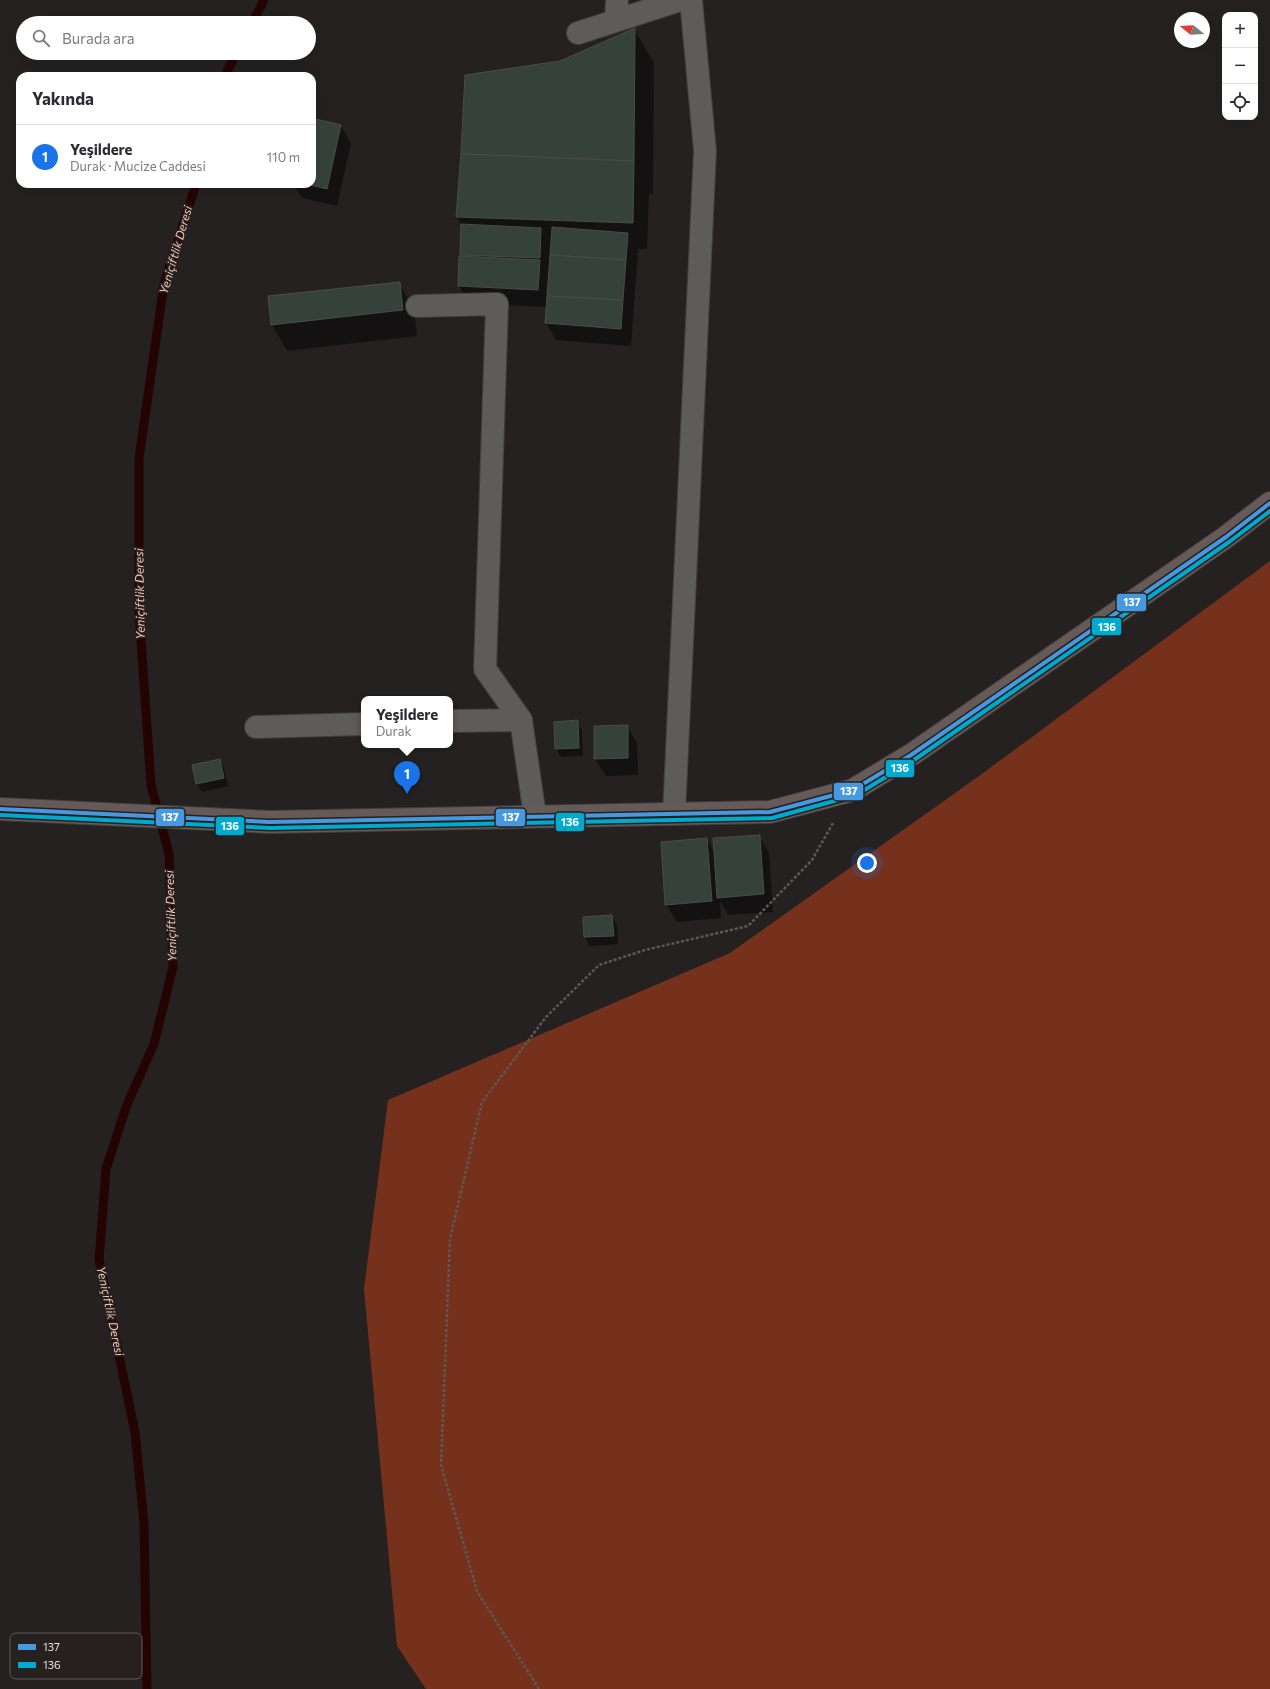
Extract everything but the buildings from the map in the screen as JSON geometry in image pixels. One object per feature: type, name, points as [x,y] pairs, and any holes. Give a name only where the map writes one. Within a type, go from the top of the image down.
[{"type":"main road","points":[[0,809],[270,822],[770,812],[853,790],[918,750],[1220,542],[1270,503]]},
{"type":"lane","points":[[578,33],[616,10],[680,0]]},
{"type":"lane","points":[[674,814],[705,151],[691,0]]},
{"type":"lane","points":[[418,306],[497,304],[485,669],[521,720],[535,816]]},
{"type":"lane","points":[[453,722],[521,720]]},
{"type":"lane","points":[[256,727],[361,724]]},
{"type":"path","points":[[539,1689],[477,1591],[441,1465],[450,1239],[482,1102],[546,1017],[599,965],[645,950],[748,926],[812,860],[853,790]]},
{"type":"shaded area","points":[[1270,561],[1270,1689],[426,1689],[397,1646],[364,1289],[388,1100],[730,953],[979,776]]},
{"type":"waterway","name":"Yeniçiftlik Deresi","points":[[256,16],[264,0]]},
{"type":"waterway","name":"Yeniçiftlik Deresi","points":[[227,72],[233,60]]},
{"type":"waterway","name":"Yeniçiftlik Deresi","points":[[147,1689],[144,1523],[135,1432],[99,1260],[106,1169],[126,1107],[154,1044],[173,967],[169,854],[151,785],[139,611],[139,458],[164,284],[195,188]]},
{"type":"transit line","name":"137","points":[[0,809],[270,822],[770,812],[853,790],[911,755],[1226,537],[1270,503]]},
{"type":"transit line","name":"136","points":[[0,815],[270,828],[772,818],[856,795],[914,760],[1229,542],[1270,511]]},
{"type":"place","name":"Yeşildere","points":[[407,794]]}]
